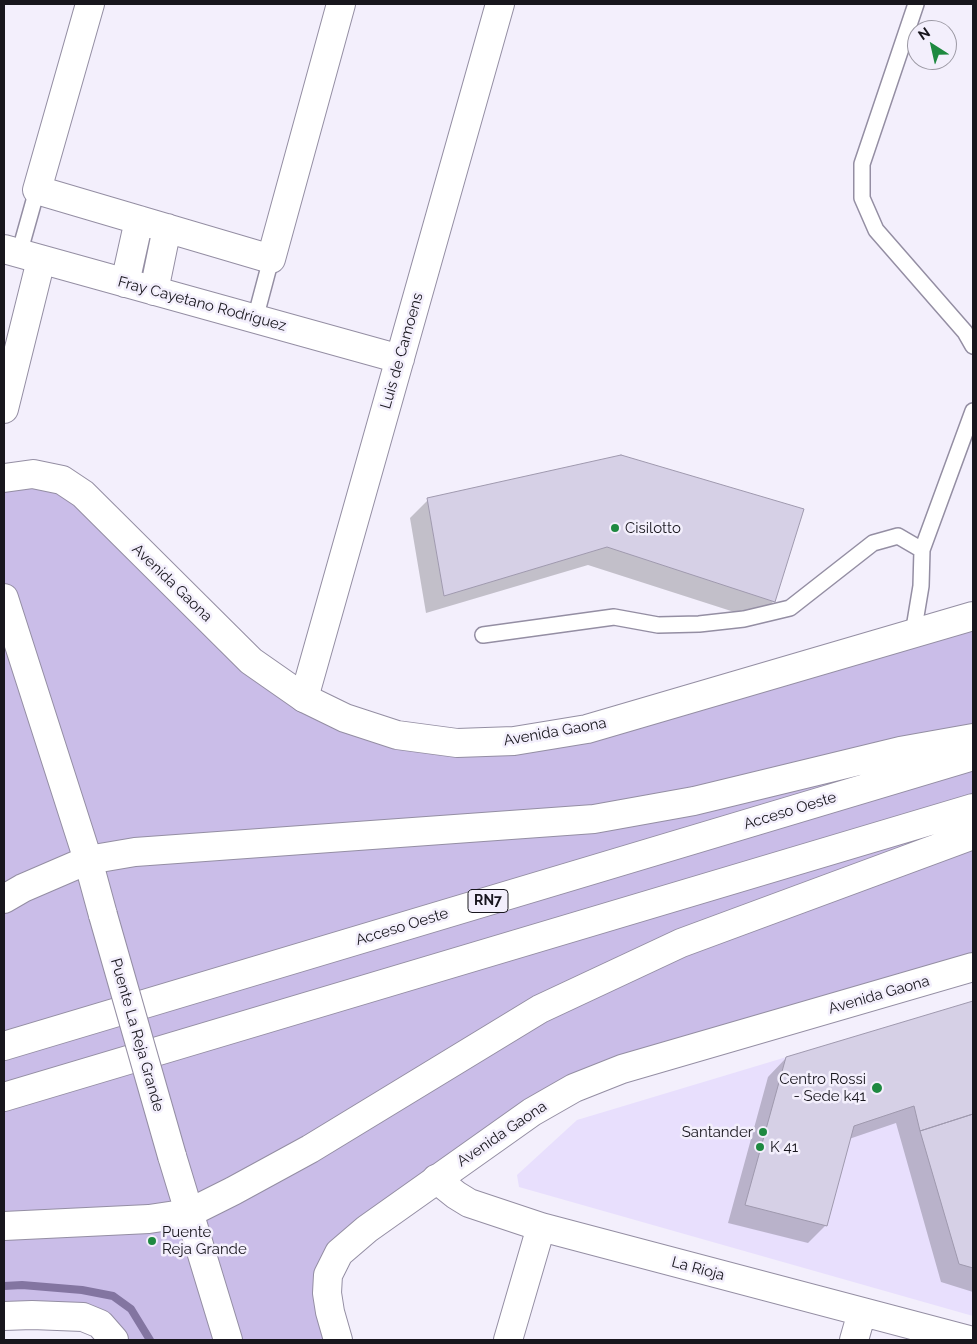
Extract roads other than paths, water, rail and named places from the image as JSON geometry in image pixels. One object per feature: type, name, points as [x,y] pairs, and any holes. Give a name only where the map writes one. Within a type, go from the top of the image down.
[{"type":"main road","points":[[90,4],[37,190],[271,259],[341,4]]},
{"type":"main road","name":"Luis de Camoens","points":[[304,698],[500,4]]},
{"type":"main road","points":[[125,283],[139,220]]},
{"type":"main road","points":[[154,291],[167,228]]},
{"type":"main road","points":[[4,409],[21,254]]},
{"type":"main road","name":"Fray Cayetano Rodríguez","points":[[21,254],[400,359]]},
{"type":"main road","name":"Avenida Gaona","points":[[4,478],[33,474],[62,480],[83,494],[252,660],[304,698],[346,718],[397,735],[457,743],[514,741],[587,729],[973,616]]},
{"type":"main road","name":"Puente La Reja Grande","points":[[4,598],[88,860],[172,1156],[228,1340]]},
{"type":"main road","points":[[4,899],[23,888],[88,860],[135,852],[594,819],[694,801],[900,751],[973,738]]},
{"type":"main road","name":"Acceso Oeste","points":[[4,1046],[973,756]]},
{"type":"main road","points":[[4,1097],[973,808]]},
{"type":"main road","points":[[4,1226],[148,1220],[190,1213],[233,1192],[310,1149],[540,1009],[681,942],[973,835]]},
{"type":"main road","name":"Avenida Gaona","points":[[338,1340],[327,1293],[328,1275],[339,1253],[366,1229],[532,1112],[574,1088],[622,1069],[973,967]]},
{"type":"main road","name":"La Rioja","points":[[436,1179],[469,1203],[541,1227],[969,1340]]},
{"type":"main road","points":[[508,1340],[541,1227]]},
{"type":"main road","points":[[854,1340],[862,1312]]},
{"type":"main road","points":[[4,1316],[83,1317],[100,1324],[114,1340]]},
{"type":"lane","points":[[916,4],[862,164],[862,198],[876,230],[965,332],[973,346]]},
{"type":"lane","points":[[21,254],[37,190]]},
{"type":"lane","points":[[255,319],[271,259]]},
{"type":"lane","points":[[913,634],[921,586],[922,550],[973,412]]},
{"type":"lane","points":[[484,635],[614,617],[658,625],[699,624],[744,619],[790,608],[873,543],[898,536],[922,550]]},
{"type":"waterway","points":[[4,1286],[22,1285],[82,1290],[113,1296],[131,1309],[150,1340]]},
{"type":"place","name":"Cisilotto","points":[[615,528]]},
{"type":"place","name":"Centro Rossi - Sede k41","points":[[877,1088]]},
{"type":"place","name":"Santander","points":[[763,1132]]},
{"type":"place","name":"K 41","points":[[760,1147]]},
{"type":"place","name":"Puente Reja Grande","points":[[152,1241]]}]
